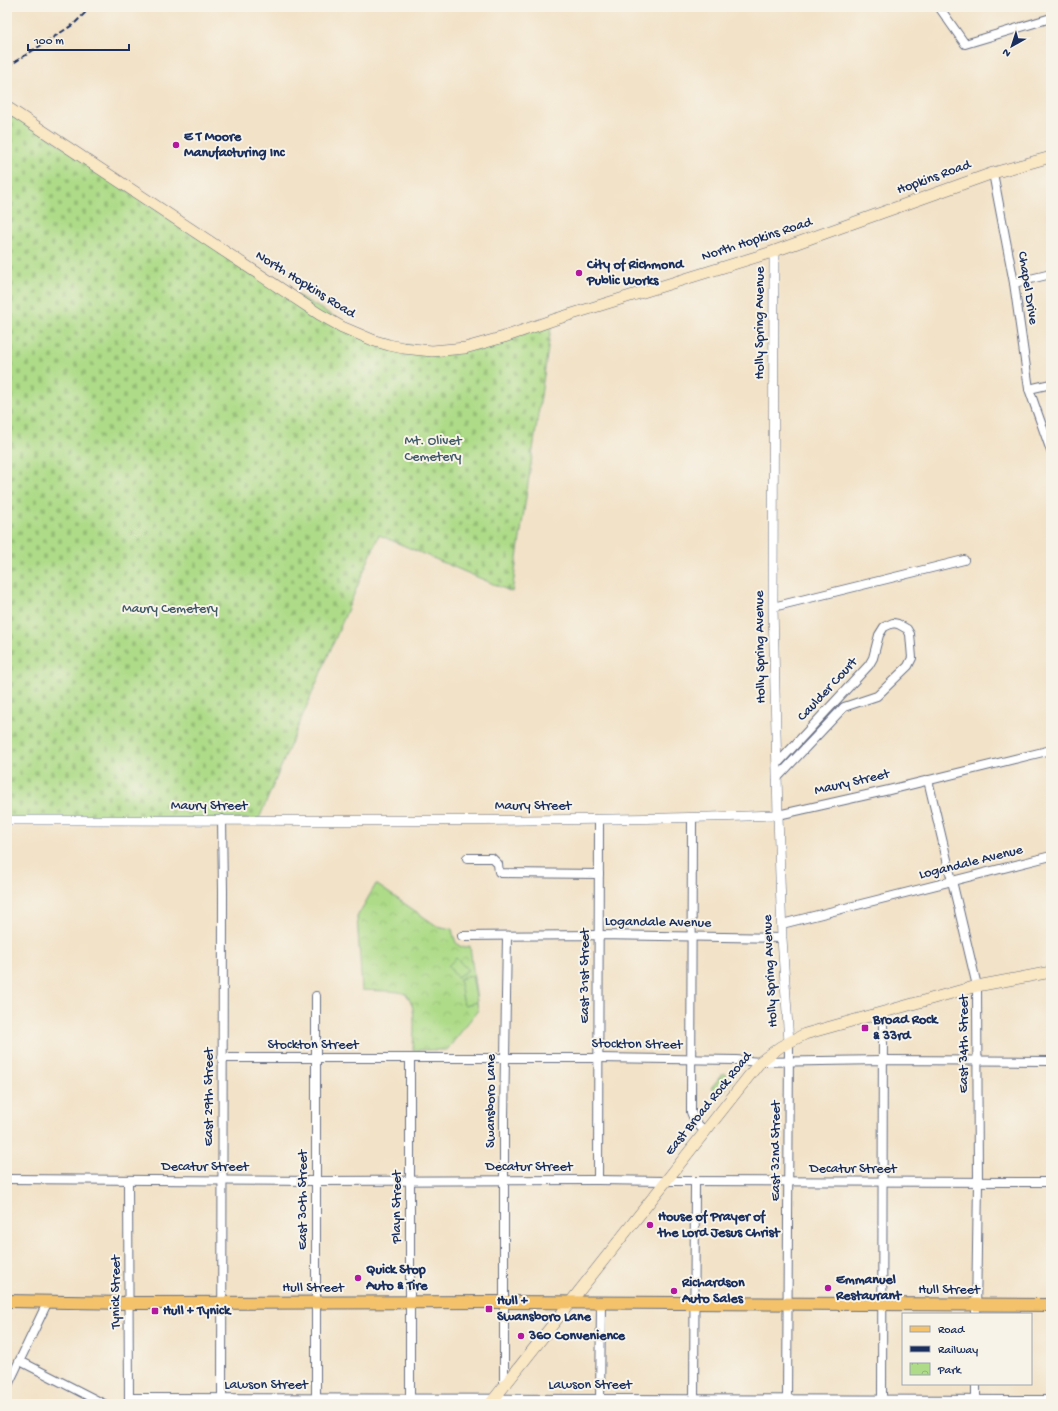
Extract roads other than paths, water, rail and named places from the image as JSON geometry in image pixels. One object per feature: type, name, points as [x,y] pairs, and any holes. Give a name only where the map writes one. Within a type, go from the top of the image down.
[{"type":"main road","name":"North Hopkins Road","points":[[7,107],[319,314],[342,327],[375,341],[403,348],[439,351],[472,346],[774,252],[829,232]]},
{"type":"main road","name":"Hopkins Road","points":[[829,232],[993,173],[1051,157]]},
{"type":"main road","name":"East Broad Rock Road","points":[[492,1401],[760,1062],[773,1051],[805,1034],[977,986],[1051,972]]},
{"type":"main road","name":"Hull Street","points":[[7,1301],[129,1303],[504,1302],[882,1304],[976,1309],[1051,1305]]},
{"type":"street","points":[[940,7],[965,44],[1051,18]]},
{"type":"street","name":"Chapel Drive","points":[[993,173],[1014,283],[1029,389],[1051,451]]},
{"type":"street","name":"Holly Spring Avenue","points":[[774,252],[773,607],[782,938],[788,1042]]},
{"type":"street","points":[[1014,283],[1051,274]]},
{"type":"street","points":[[1029,389],[1051,384]]},
{"type":"street","points":[[773,607],[964,560]]},
{"type":"street","name":"Caulder Court","points":[[777,778],[841,711],[850,705],[877,696],[908,666],[912,658],[910,634],[907,629],[893,623],[884,627],[879,635],[873,658],[869,665],[778,763]]},
{"type":"street","name":"Maury Street","points":[[7,820],[599,820],[778,814],[1051,750]]},
{"type":"street","name":"East 34th Street","points":[[928,780],[977,986],[978,1182],[976,1309]]},
{"type":"street","points":[[692,818],[691,1112],[695,1122],[705,1131]]},
{"type":"street","name":"East 29th Street","points":[[221,1402],[223,1302],[222,819]]},
{"type":"street","name":"East 31st Street","points":[[598,1180],[599,820]]},
{"type":"street","name":"Logandale Avenue","points":[[782,924],[1051,856]]},
{"type":"street","points":[[467,858],[492,858],[498,864],[499,872],[501,873],[599,874]]},
{"type":"street","name":"Logandale Avenue","points":[[462,936],[599,935],[782,938]]},
{"type":"street","name":"Swansboro Lane","points":[[504,1386],[504,1057],[507,936]]},
{"type":"street","name":"East 30th Street","points":[[316,996],[316,1401]]},
{"type":"street","points":[[882,1402],[883,1012]]},
{"type":"street","name":"East 32nd Street","points":[[787,1401],[789,1181],[788,1042]]},
{"type":"street","name":"Stockton Street","points":[[222,1058],[504,1057],[692,1059],[760,1062],[1051,1060]]},
{"type":"street","name":"Playn Street","points":[[410,1058],[410,1401]]},
{"type":"street","name":"Decatur Street","points":[[7,1179],[1051,1182]]},
{"type":"street","name":"Tynick Street","points":[[128,1180],[129,1401]]},
{"type":"street","points":[[694,1401],[695,1181]]},
{"type":"street","points":[[7,1387],[48,1301]]},
{"type":"street","points":[[600,1401],[601,1303]]},
{"type":"street","points":[[20,1361],[104,1404]]},
{"type":"street","points":[[976,1385],[976,1402]]},
{"type":"street","name":"Lawson Street","points":[[129,1401],[976,1402],[1051,1400]]},
{"type":"railway","points":[[7,13],[11,7]]},
{"type":"railway","points":[[7,67],[74,24],[91,7]]},
{"type":"place","name":"E T Moore Manufacturing Inc","points":[[176,145]]},
{"type":"place","name":"City of Richmond Public Works","points":[[579,273]]},
{"type":"place","name":"Broad Rock & 33rd","points":[[865,1028]]},
{"type":"place","name":"House of Prayer of the Lord Jesus Christ","points":[[650,1225]]},
{"type":"place","name":"Quick Stop Auto & Tire","points":[[358,1278]]},
{"type":"place","name":"Emmanuel Restaurant","points":[[828,1288]]},
{"type":"place","name":"Richardson Auto Sales","points":[[674,1291]]},
{"type":"place","name":"Hull + Swansboro Lane","points":[[489,1309]]},
{"type":"place","name":"Hull + Tynick","points":[[155,1311]]},
{"type":"place","name":"360 Convenience","points":[[521,1336]]},
{"type":"park label","name":"Mt. Olivet Cemetery","points":[[433,450]]},
{"type":"park label","name":"Maury Cemetery","points":[[170,609]]}]
